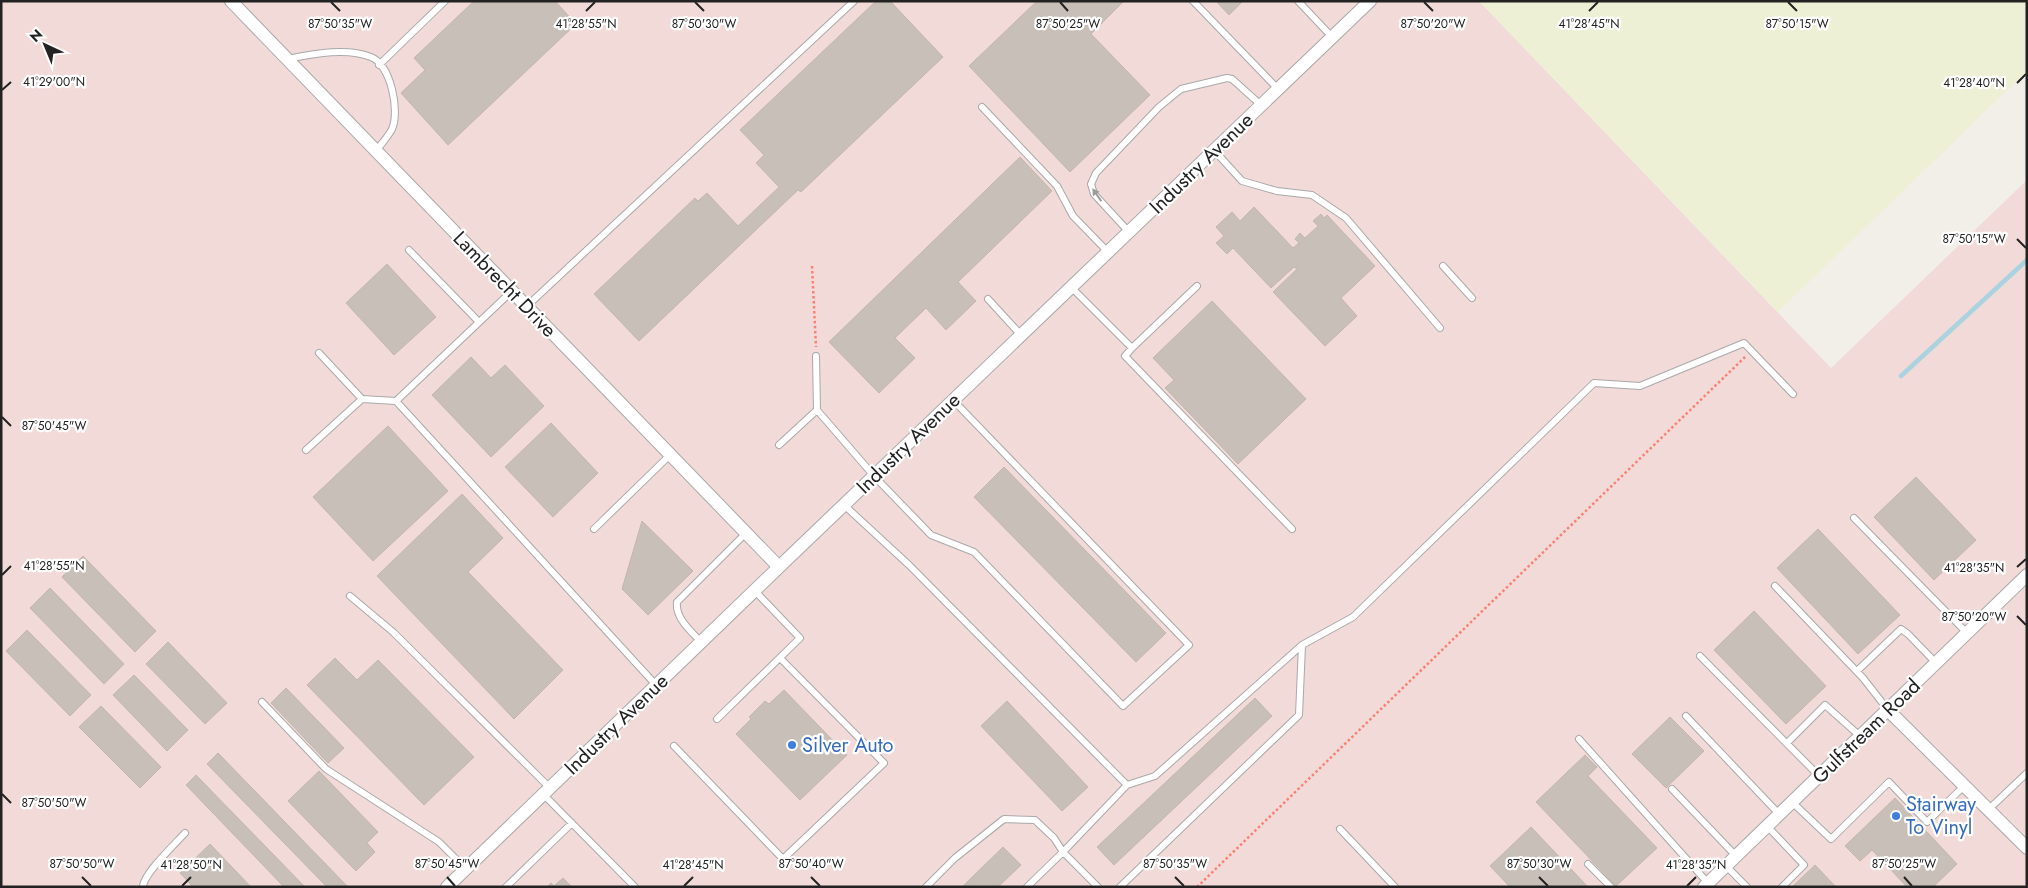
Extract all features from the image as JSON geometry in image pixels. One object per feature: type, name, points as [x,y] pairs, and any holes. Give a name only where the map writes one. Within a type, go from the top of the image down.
[{"type":"street","name":"Lambrecht Drive","points":[[232,1],[779,567]]},
{"type":"street","name":"Industry Avenue","points":[[447,887],[462,877],[754,590],[1370,1]]},
{"type":"street","name":"Gulfstream Road","points":[[1706,885],[2027,575]]},
{"type":"street","points":[[1888,710],[2026,847]]},
{"type":"lane","points":[[379,64],[446,1]]},
{"type":"lane","points":[[527,306],[854,1]]},
{"type":"lane","points":[[1193,1],[1278,89]]},
{"type":"lane","points":[[1298,1],[1333,38]]},
{"type":"lane","points":[[287,59],[320,53],[340,52],[372,57],[379,64],[387,74],[394,99],[392,128],[376,151]]},
{"type":"lane","points":[[1129,232],[1094,194],[1090,184],[1096,173],[1159,107],[1181,89],[1228,78],[1232,79],[1261,105]]},
{"type":"lane","points":[[982,107],[1057,186],[1073,216],[1108,252]]},
{"type":"lane","points":[[1214,150],[1242,181],[1277,191],[1312,195],[1346,218],[1440,328]]},
{"type":"lane","points":[[409,250],[479,322]]},
{"type":"lane","points":[[1443,266],[1472,298]]},
{"type":"lane","points":[[1197,286],[1125,356],[1292,529]]},
{"type":"lane","points":[[1071,287],[1132,348]]},
{"type":"lane","points":[[396,401],[512,291]]},
{"type":"lane","points":[[988,299],[1021,335]]},
{"type":"lane","points":[[1027,887],[1127,785],[1154,776],[1302,645],[1353,617],[1594,383],[1640,386],[1744,343],[1793,394]]},
{"type":"lane","points":[[319,353],[362,399],[396,401],[656,685]]},
{"type":"lane","points":[[816,356],[817,410],[874,476],[931,535],[974,552],[1123,706],[1189,645],[953,400]]},
{"type":"lane","points":[[306,450],[362,399]]},
{"type":"lane","points":[[780,445],[817,410]]},
{"type":"lane","points":[[594,529],[670,454]]},
{"type":"lane","points":[[844,504],[909,565],[1127,785]]},
{"type":"lane","points":[[1854,518],[1967,633]]},
{"type":"lane","points":[[701,642],[684,623],[676,609],[677,602],[746,533]]},
{"type":"lane","points":[[1774,586],[1857,671],[1888,710]]},
{"type":"lane","points":[[717,719],[800,638],[754,590]]},
{"type":"lane","points":[[350,596],[393,632],[547,792],[572,823],[635,887]]},
{"type":"lane","points":[[1857,671],[1901,629],[1936,662]]},
{"type":"lane","points":[[1120,887],[1299,715],[1302,645]]},
{"type":"lane","points":[[1700,656],[1819,776]]},
{"type":"lane","points":[[674,746],[783,859],[884,762],[780,658]]},
{"type":"lane","points":[[262,702],[326,769],[439,842],[462,877]]},
{"type":"lane","points":[[1787,743],[1825,705],[1860,736]]},
{"type":"lane","points":[[1686,716],[1779,814]]},
{"type":"lane","points":[[1580,739],[1706,885]]},
{"type":"lane","points":[[1988,810],[2027,773]]},
{"type":"lane","points":[[1792,802],[1831,839],[1888,782],[1927,822],[1964,786]]},
{"type":"lane","points":[[1672,789],[1736,856]]},
{"type":"lane","points":[[926,887],[955,858],[1004,819],[1035,820],[1054,838],[1062,852],[1098,887]]},
{"type":"lane","points":[[506,887],[572,823]]},
{"type":"lane","points":[[1767,826],[1804,865],[1782,887]]},
{"type":"lane","points":[[1340,829],[1395,887]]},
{"type":"lane","points":[[144,887],[143,882],[150,872],[185,833]]},
{"type":"lane","points":[[1588,864],[1611,887]]},
{"type":"lane","points":[[1726,866],[1746,887]]},
{"type":"path","points":[[812,266],[816,356]]},
{"type":"path","points":[[1197,887],[1751,351]]},
{"type":"shaded area","points":[[1,1],[1479,1],[1831,368],[2027,180],[2027,887],[1,887]]},
{"type":"green space","points":[[1479,1],[2027,1],[2027,71],[1778,312]]},
{"type":"building","points":[[474,1],[555,1],[576,24],[448,145],[401,93],[425,70],[414,58]]},
{"type":"building","points":[[876,1],[890,1],[943,57],[801,192],[798,190],[639,341],[594,294],[695,198],[698,201],[707,193],[738,226],[779,187],[756,163],[764,155],[740,130]]},
{"type":"building","points":[[1037,1],[1124,1],[1091,34],[1150,95],[1070,172],[969,66]]},
{"type":"building","points":[[1216,1],[1243,1],[1229,15]]},
{"type":"building","points":[[1020,157],[1052,191],[958,282],[976,301],[946,330],[926,308],[895,338],[915,358],[879,393],[829,342]]},
{"type":"building","points":[[1254,207],[1293,248],[1299,243],[1295,239],[1300,233],[1305,238],[1318,226],[1313,221],[1321,214],[1324,218],[1327,215],[1375,266],[1341,298],[1357,316],[1325,346],[1273,292],[1297,269],[1294,267],[1271,288],[1233,248],[1227,254],[1216,243],[1224,236],[1216,227],[1232,212],[1240,221]]},
{"type":"building","points":[[387,264],[436,317],[394,355],[346,303]]},
{"type":"building","points":[[1212,301],[1306,399],[1238,464],[1165,388],[1174,380],[1153,358]]},
{"type":"building","points":[[471,357],[491,378],[505,365],[544,406],[491,457],[432,395]]},
{"type":"building","points":[[551,423],[598,473],[553,517],[505,467]]},
{"type":"building","points":[[388,426],[448,491],[373,561],[313,497]]},
{"type":"building","points":[[1004,467],[1166,633],[1136,662],[974,497]]},
{"type":"building","points":[[1916,477],[1976,540],[1934,580],[1874,517]]},
{"type":"building","points":[[462,494],[503,538],[468,572],[563,670],[514,719],[377,576]]},
{"type":"building","points":[[642,521],[693,571],[648,615],[622,589]]},
{"type":"building","points":[[1818,529],[1900,615],[1858,654],[1777,568]]},
{"type":"building","points":[[83,556],[156,631],[135,652],[62,577]]},
{"type":"building","points":[[50,588],[124,664],[104,684],[30,608]]},
{"type":"building","points":[[1754,611],[1826,686],[1786,724],[1714,650]]},
{"type":"building","points":[[27,630],[91,695],[70,716],[6,651]]},
{"type":"building","points":[[168,642],[227,703],[205,724],[146,664]]},
{"type":"building","points":[[335,658],[357,680],[378,660],[474,757],[424,805],[307,685]]},
{"type":"building","points":[[134,675],[188,730],[167,751],[113,695]]},
{"type":"building","points":[[286,688],[344,748],[328,763],[271,703]]},
{"type":"building","name":"Silver Auto","points":[[784,690],[847,755],[800,800],[736,734],[765,701],[769,704]]},
{"type":"building","points":[[1255,698],[1272,716],[1114,865],[1097,847]]},
{"type":"building","points":[[1007,701],[1088,787],[1062,811],[981,726]]},
{"type":"building","points":[[101,706],[161,767],[140,788],[79,727]]},
{"type":"building","points":[[1670,717],[1704,751],[1666,788],[1632,754]]},
{"type":"building","points":[[218,753],[348,887],[327,887],[207,764]]},
{"type":"building","points":[[1585,755],[1597,767],[1588,776],[1657,848],[1616,886],[1536,802]]},
{"type":"building","points":[[319,771],[378,832],[367,843],[375,852],[356,871],[288,801]]},
{"type":"building","points":[[196,775],[305,887],[284,887],[186,785]]},
{"type":"building","points":[[1895,798],[1957,864],[1933,887],[1907,887],[1872,850],[1860,861],[1845,846]]},
{"type":"building","points":[[1531,827],[1588,887],[1510,887],[1490,866]]},
{"type":"building","points":[[210,844],[251,887],[193,887],[180,873]]},
{"type":"building","points":[[1003,847],[1021,865],[998,887],[962,887]]},
{"type":"building","points":[[1815,865],[1836,887],[1792,887]]},
{"type":"building","points":[[563,878],[572,887],[547,887],[551,883],[554,886]]},
{"type":"waterway","points":[[1901,376],[2027,260]]},
{"type":"place","name":"Silver Auto","points":[[792,745]]},
{"type":"place","name":"Stairway To Vinyl","points":[[1896,816]]}]
